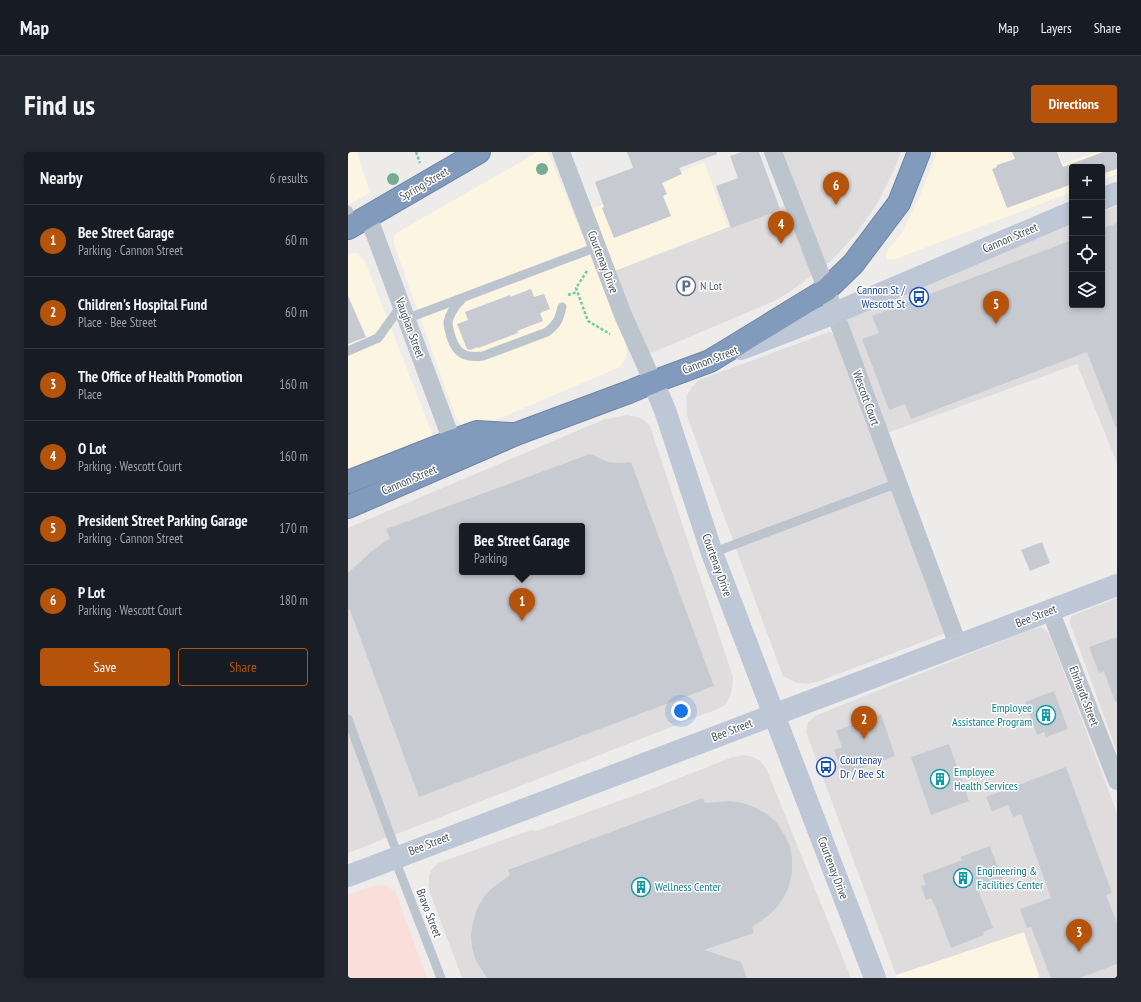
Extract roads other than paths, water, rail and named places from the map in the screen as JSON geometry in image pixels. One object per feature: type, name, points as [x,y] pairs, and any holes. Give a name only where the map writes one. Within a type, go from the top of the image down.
[{"type":"highway","name":"Spring Street","points":[[354,219],[479,152]]},
{"type":"highway","points":[[710,361],[826,290],[853,264],[899,203],[919,152]]},
{"type":"highway","name":"Cannon Street","points":[[348,507],[516,434],[710,361]]},
{"type":"highway","points":[[348,482],[452,440],[477,432],[516,434]]},
{"type":"street","name":"Courtenay Drive","points":[[561,152],[623,315],[665,410],[712,553],[875,978]]},
{"type":"street","name":"Wescott Court","points":[[773,152],[835,313],[958,645]]},
{"type":"street","points":[[1105,199],[1117,193]]},
{"type":"street","name":"Cannon Street","points":[[710,361],[835,313],[1069,213]]},
{"type":"street","name":"Vaughan Street","points":[[354,219],[404,312],[452,440]]},
{"type":"street","name":"Bee Street","points":[[348,876],[1117,585]]},
{"type":"street","name":"Ehrhardt Street","points":[[1050,610],[1117,781]]},
{"type":"lane","points":[[348,351],[378,338],[404,312],[462,299],[597,247]]},
{"type":"lane","points":[[462,299],[453,309],[448,323],[450,334],[458,351],[464,355],[473,357],[483,356],[547,332],[556,325],[560,317],[562,307]]},
{"type":"lane","points":[[712,553],[898,483]]},
{"type":"lane","name":"Bravo Street","points":[[348,719],[396,857],[441,978]]},
{"type":"place","name":"P Lot","points":[[836,205]]},
{"type":"place","name":"O Lot","points":[[781,244]]},
{"type":"place","name":"N Lot","points":[[686,286]]},
{"type":"place","name":"Cannon St / Wescott St","points":[[919,297]]},
{"type":"place","name":"President Street Parking Garage","points":[[996,324]]},
{"type":"place","name":"Bee Street Garage","points":[[522,621]]},
{"type":"place","name":"Employee Assistance Program","points":[[1046,715]]},
{"type":"place","name":"Children's Hospital Fund","points":[[864,739]]},
{"type":"place","name":"Courtenay Dr / Bee St","points":[[826,767]]},
{"type":"place","name":"Employee Health Services","points":[[940,779]]},
{"type":"place","name":"Engineering & Facilities Center","points":[[963,878]]},
{"type":"place","name":"Wellness Center","points":[[641,887]]},
{"type":"place","name":"The Office of Health Promotion","points":[[1079,952]]}]
